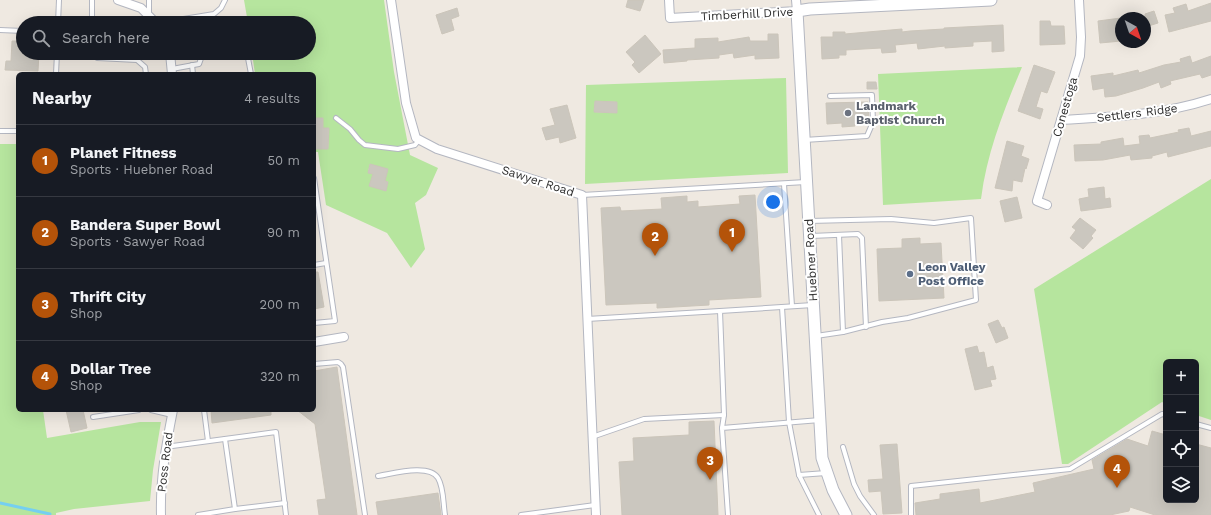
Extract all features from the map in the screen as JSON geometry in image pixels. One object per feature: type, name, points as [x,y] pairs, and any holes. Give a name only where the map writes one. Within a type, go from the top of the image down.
[{"type":"street","points":[[118,0],[141,8],[149,15]]},
{"type":"street","points":[[392,0],[406,103],[416,138],[419,140]]},
{"type":"street","name":"Timberhill Drive","points":[[669,0],[670,18],[796,5],[810,9],[991,0]]},
{"type":"street","name":"Conestoga","points":[[1047,205],[1037,202],[1080,56],[1081,37],[1079,0]]},
{"type":"street","name":"Huebner Road","points":[[796,5],[822,458],[833,490],[846,515]]},
{"type":"street","points":[[171,60],[172,71]]},
{"type":"street","name":"Settlers Ridge","points":[[1061,120],[1153,113],[1192,105],[1211,99]]},
{"type":"street","name":"Sawyer Road","points":[[419,140],[437,149],[582,195],[596,515]]},
{"type":"street","points":[[316,342],[344,337]]},
{"type":"street","name":"Poss Road","points":[[161,515],[161,491],[165,447],[172,413]]},
{"type":"lane","points":[[58,16],[59,0]]},
{"type":"lane","points":[[92,0],[92,16]]},
{"type":"lane","points":[[149,0],[149,15]]},
{"type":"lane","points":[[199,16],[214,14],[222,8],[225,0]]},
{"type":"lane","points":[[0,30],[16,31]]},
{"type":"lane","points":[[56,72],[57,60]]},
{"type":"lane","points":[[137,60],[145,67],[146,72]]},
{"type":"lane","points":[[172,71],[199,64],[200,60]]},
{"type":"lane","points":[[248,60],[251,72]]},
{"type":"lane","points":[[192,65],[193,72]]},
{"type":"lane","points":[[804,140],[867,136],[873,122],[872,94],[830,96]]},
{"type":"lane","points":[[336,118],[350,129],[365,145],[398,148],[414,145],[419,140]]},
{"type":"lane","points":[[0,132],[16,131]]},
{"type":"lane","points":[[582,195],[806,182]]},
{"type":"lane","points":[[784,184],[792,306]]},
{"type":"lane","points":[[316,192],[335,321],[316,323]]},
{"type":"lane","points":[[808,221],[891,219],[934,223],[971,218],[976,300],[908,318],[882,322],[843,332],[815,336]]},
{"type":"lane","points":[[809,236],[858,234],[862,238],[866,327]]},
{"type":"lane","points":[[839,235],[843,332]]},
{"type":"lane","points":[[316,265],[326,263]]},
{"type":"lane","points":[[588,319],[813,304]]},
{"type":"lane","points":[[782,307],[789,422],[799,475],[819,515]]},
{"type":"lane","points":[[720,311],[724,415],[722,428],[728,515]]},
{"type":"lane","points":[[316,364],[338,362],[343,367],[365,515]]},
{"type":"lane","points":[[93,417],[126,412]]},
{"type":"lane","points":[[204,412],[208,441]]},
{"type":"lane","points":[[911,515],[911,486],[1070,469],[1163,414]]},
{"type":"lane","points":[[592,438],[644,419],[724,415]]},
{"type":"lane","points":[[722,428],[820,420]]},
{"type":"lane","points":[[1199,425],[1211,428]]},
{"type":"lane","points":[[165,447],[276,432],[286,515]]},
{"type":"lane","points":[[225,439],[235,509]]},
{"type":"lane","points":[[843,447],[854,484],[860,496],[874,515]]},
{"type":"lane","points":[[378,476],[415,470],[430,471],[437,476],[441,485],[445,515]]},
{"type":"lane","points":[[799,475],[827,473]]},
{"type":"lane","points":[[198,515],[285,503]]},
{"type":"lane","points":[[521,515],[595,505]]},
{"type":"green space","points":[[244,0],[384,0],[394,72],[410,155],[438,168],[426,195],[415,203],[425,249],[411,268],[387,233],[326,205],[318,152],[316,152],[316,149],[328,149],[329,128],[323,128],[323,118],[316,118],[316,72],[255,72],[253,60],[316,60],[316,16],[247,16]],"holes":[[[370,164],[385,181],[388,182],[386,190],[370,186],[373,174],[368,172]]]},
{"type":"green space","points":[[1022,67],[992,148],[987,165],[981,199],[883,205],[878,74]]},
{"type":"green space","points":[[786,78],[788,173],[585,184],[586,85]],"holes":[[[595,101],[617,102],[616,113],[594,112]]]},
{"type":"green space","points":[[0,144],[16,144],[16,412],[43,412],[47,438],[140,422],[161,422],[153,470],[150,501],[74,509],[56,513],[56,515],[0,515]]},
{"type":"green space","points":[[1211,179],[1211,420],[1199,416],[1199,359],[1163,359],[1163,402],[1068,464],[1062,464],[1034,289]]},
{"type":"building","points":[[628,0],[644,0],[640,11],[626,7]]},
{"type":"building","points":[[1211,3],[1211,21],[1169,32],[1165,15],[1175,13],[1173,8],[1186,4],[1188,11]]},
{"type":"building","points":[[457,8],[459,16],[451,19],[454,30],[442,34],[436,15]]},
{"type":"building","points":[[1154,11],[1158,23],[1151,25],[1151,12]]},
{"type":"building","points":[[1115,19],[1115,42],[1100,43],[1098,21]]},
{"type":"building","points":[[1040,21],[1050,21],[1051,26],[1064,26],[1065,44],[1040,45]]},
{"type":"building","points":[[1003,25],[1004,51],[992,52],[992,41],[973,42],[973,46],[945,48],[945,46],[918,49],[917,43],[895,45],[896,52],[882,53],[881,48],[846,50],[846,55],[839,55],[839,58],[822,59],[821,37],[833,37],[833,32],[845,32],[845,34],[902,29],[902,32]]},
{"type":"building","points":[[768,34],[778,34],[779,58],[755,59],[755,55],[734,58],[733,53],[719,55],[719,58],[664,63],[663,50],[695,48],[695,39],[718,38],[718,42],[749,37],[750,41],[768,41]]},
{"type":"building","points":[[645,35],[661,54],[639,73],[632,65],[635,62],[626,52]]},
{"type":"building","points":[[12,41],[16,41],[16,60],[39,60],[38,71],[5,70],[6,61],[11,61]]},
{"type":"building","points":[[1190,56],[1192,63],[1211,56],[1211,75],[1202,78],[1200,74],[1170,81],[1171,84],[1161,88],[1159,82],[1116,96],[1105,97],[1104,88],[1093,90],[1091,76],[1113,73],[1113,76],[1138,70],[1139,73],[1164,65],[1181,62],[1180,59]]},
{"type":"building","points":[[1034,65],[1055,72],[1047,93],[1041,91],[1036,107],[1043,109],[1040,119],[1018,111]]},
{"type":"building","points":[[867,82],[876,82],[877,89],[867,89]]},
{"type":"building","points":[[595,101],[617,102],[617,113],[594,112]]},
{"type":"building","name":"Landmark Baptist Church","points":[[868,102],[869,122],[855,123],[855,126],[842,127],[842,123],[827,124],[826,103]]},
{"type":"building","points":[[567,105],[576,138],[560,143],[559,137],[546,140],[542,128],[555,125],[550,109]]},
{"type":"building","points":[[316,118],[323,118],[323,128],[329,128],[328,149],[316,149]]},
{"type":"building","points":[[1189,128],[1191,136],[1211,131],[1211,146],[1168,157],[1167,152],[1152,156],[1152,158],[1131,160],[1130,155],[1103,160],[1075,161],[1074,145],[1101,144],[1101,142],[1123,138],[1124,146],[1140,144],[1139,136],[1149,135],[1150,138],[1179,132],[1178,130]]},
{"type":"building","points":[[1007,141],[1024,146],[1021,156],[1029,159],[1026,169],[1025,168],[1022,182],[1013,180],[1012,191],[995,188]]},
{"type":"building","points":[[370,164],[388,169],[385,181],[388,182],[386,191],[369,186],[373,174],[368,173]]},
{"type":"building","points":[[1104,187],[1105,199],[1110,198],[1111,207],[1081,211],[1079,199],[1089,197],[1088,189]]},
{"type":"building","points":[[755,195],[761,297],[709,300],[709,305],[657,308],[657,303],[606,305],[601,208],[620,207],[621,211],[662,209],[661,198],[687,196],[687,202],[698,201],[698,207],[740,204],[739,196]]},
{"type":"building","points":[[1017,197],[1022,218],[1005,222],[1000,201]]},
{"type":"building","points":[[1080,218],[1096,230],[1091,236],[1093,238],[1083,249],[1070,238],[1076,230],[1072,227]]},
{"type":"building","name":"Leon Valley Post Office","points":[[920,238],[920,244],[941,243],[944,298],[879,301],[877,249],[902,248],[902,239]]},
{"type":"building","points":[[316,272],[318,272],[324,307],[316,309]]},
{"type":"building","points":[[998,320],[1002,328],[1004,327],[1008,338],[996,343],[988,324]]},
{"type":"building","points":[[977,346],[979,353],[984,352],[987,368],[993,366],[996,379],[990,380],[992,386],[975,390],[965,349]]},
{"type":"building","points":[[337,367],[357,515],[319,515],[317,500],[326,499],[315,424],[300,412],[316,412],[316,371]]},
{"type":"building","points":[[66,412],[83,412],[87,428],[71,432]]},
{"type":"building","points":[[211,412],[271,412],[271,415],[212,423]]},
{"type":"building","points":[[714,421],[718,515],[622,515],[619,462],[634,461],[633,438],[689,435],[689,422]]},
{"type":"building","points":[[1152,431],[1163,434],[1163,503],[1199,503],[1199,445],[1211,448],[1211,515],[1155,515],[1130,507],[1129,511],[1110,515],[916,515],[915,503],[940,499],[940,494],[979,489],[980,503],[1035,492],[1033,483],[1094,469],[1092,460],[1127,439],[1148,446]]},
{"type":"building","points":[[897,444],[902,513],[883,514],[881,491],[869,492],[868,480],[883,479],[880,445]]},
{"type":"building","points":[[438,493],[441,515],[378,515],[376,502]]},
{"type":"waterway","points":[[0,503],[50,514]]},
{"type":"place","name":"Landmark Baptist Church","points":[[848,113]]},
{"type":"place","name":"Planet Fitness","points":[[732,252]]},
{"type":"place","name":"Bandera Super Bowl","points":[[655,256]]},
{"type":"place","name":"Leon Valley Post Office","points":[[910,274]]},
{"type":"place","name":"Thrift City","points":[[710,480]]},
{"type":"place","name":"Dollar Tree","points":[[1117,488]]}]
